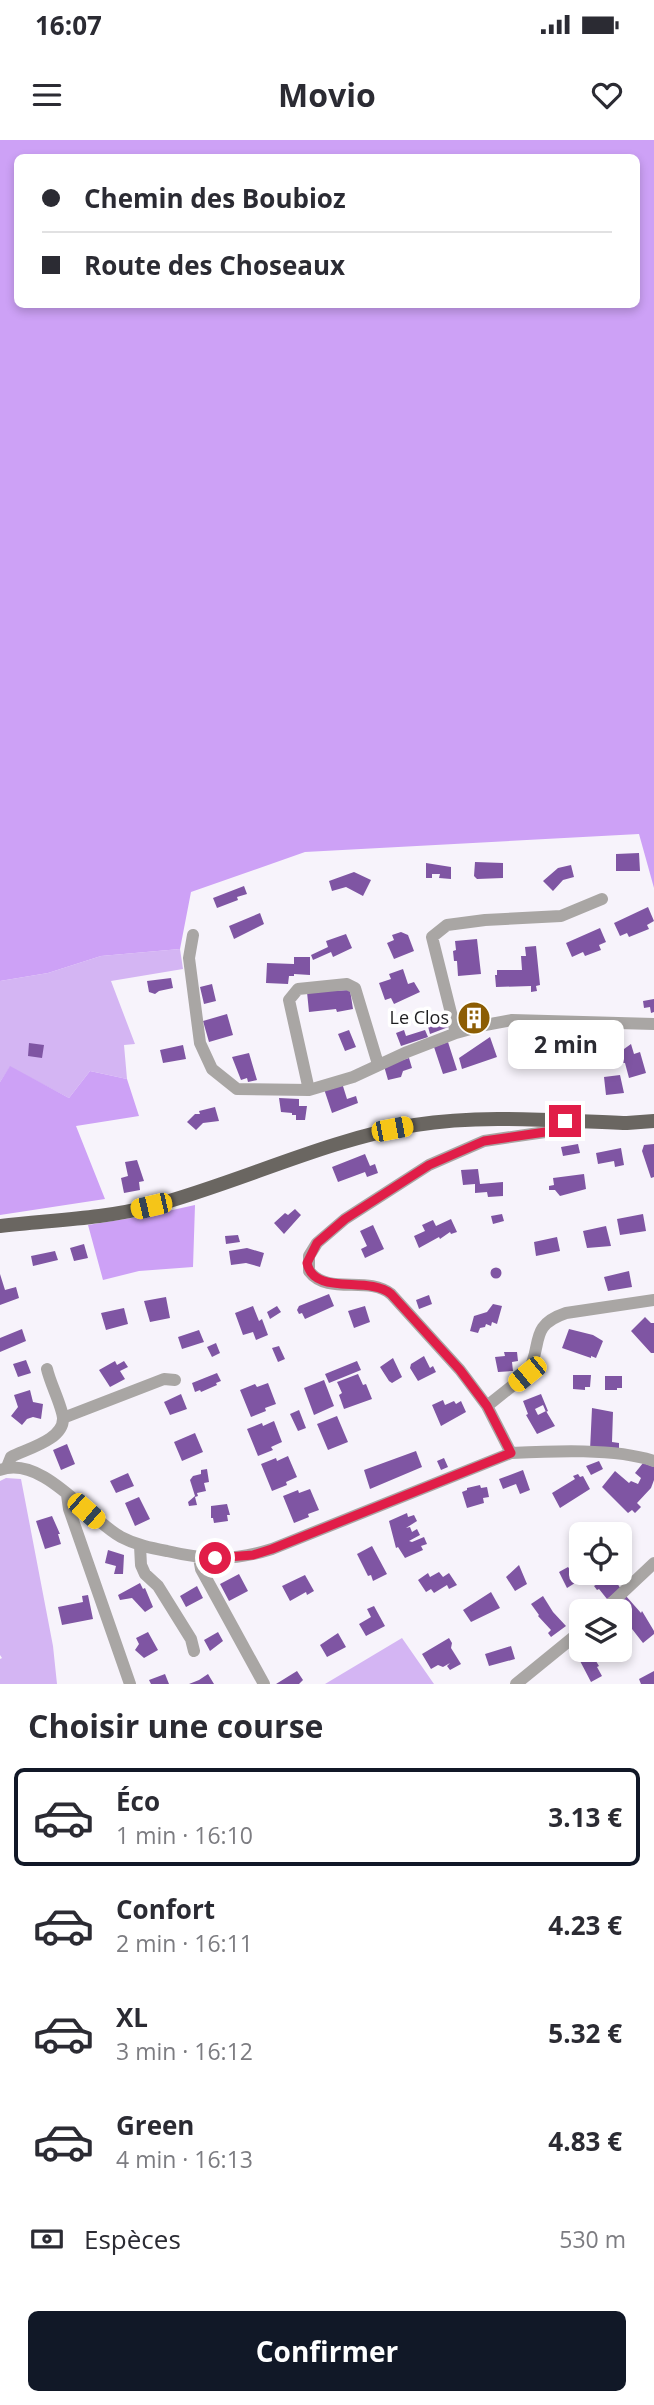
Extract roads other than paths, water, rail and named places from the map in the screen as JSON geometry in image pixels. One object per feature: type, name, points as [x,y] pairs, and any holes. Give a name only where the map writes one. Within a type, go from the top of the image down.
[{"type":"main road","points":[[0,1226],[108,1214],[151,1206],[404,1127],[458,1119],[654,1121]]},
{"type":"street","points":[[456,1033],[432,937],[447,925],[561,916],[602,899]]},
{"type":"street","points":[[193,935],[189,958],[200,1044],[212,1069],[237,1089],[309,1090],[353,1077],[456,1033],[512,1020],[654,1024]]},
{"type":"street","points":[[309,1090],[289,1000],[298,989],[347,984],[355,988],[378,1065]]},
{"type":"street","points":[[511,1453],[487,1406],[460,1370],[391,1294],[373,1285],[324,1282],[309,1270],[307,1263],[317,1243],[345,1219],[429,1165],[484,1141],[559,1130],[565,1121]]},
{"type":"street","points":[[487,1406],[527,1374],[543,1324],[554,1317],[654,1300]]},
{"type":"street","points":[[47,1369],[62,1418],[60,1429],[52,1437],[11,1457],[4,1469],[27,1470],[47,1479],[105,1527],[140,1546],[199,1558],[232,1558],[272,1549],[511,1453],[629,1455],[654,1461]]},
{"type":"street","points":[[62,1418],[164,1379],[175,1380]]},
{"type":"street","points":[[67,1495],[69,1509],[130,1684]]},
{"type":"street","points":[[140,1546],[141,1565],[145,1574],[158,1586],[191,1639],[194,1651]]},
{"type":"street","points":[[199,1558],[201,1569],[264,1684]]},
{"type":"street","points":[[616,1599],[654,1563]]},
{"type":"street","points":[[516,1684],[569,1641]]},
{"type":"place","name":"Le Clos","points":[[474,1018]]}]
